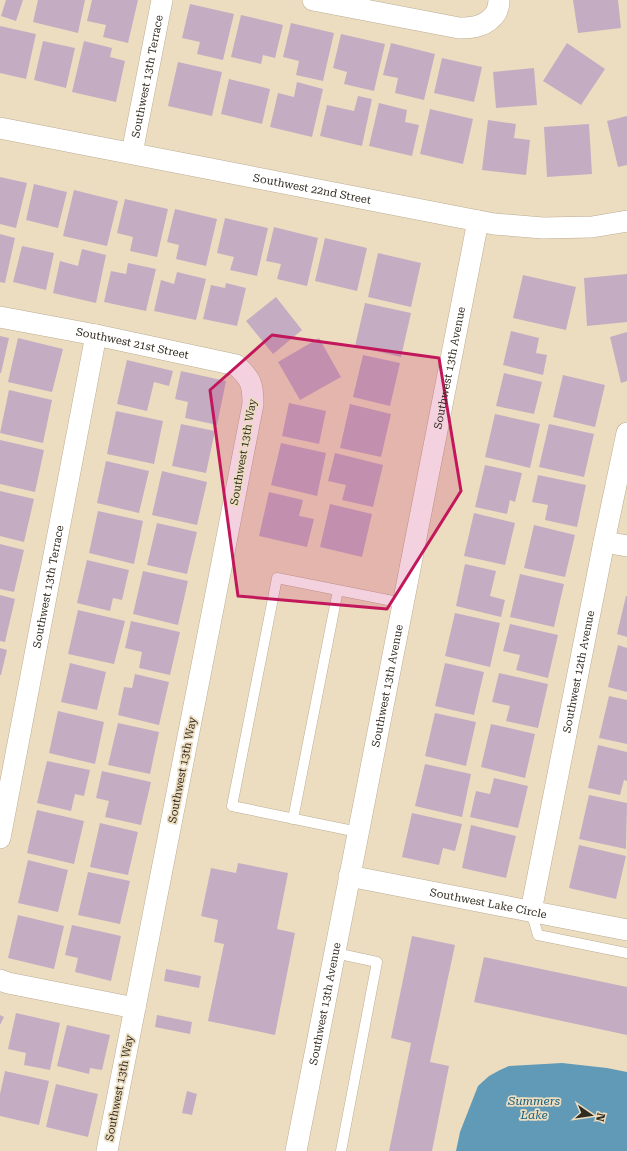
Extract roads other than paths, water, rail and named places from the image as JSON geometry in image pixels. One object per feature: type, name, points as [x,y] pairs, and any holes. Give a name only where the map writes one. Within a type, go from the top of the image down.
[{"type":"street","name":"Southwest 13th Terrace","points":[[132,154],[162,0]]},
{"type":"street","points":[[325,1],[459,28],[473,28],[487,22],[497,12],[499,0]]},
{"type":"street","name":"Southwest 22nd Street","points":[[0,128],[494,224],[543,228],[592,227],[627,221]]},
{"type":"street","name":"Southwest 13th Avenue","points":[[296,1151],[478,221]]},
{"type":"street","name":"Southwest 21st Street","points":[[0,317],[96,335],[236,365],[247,375],[253,389]]},
{"type":"street","name":"Southwest 13th Terrace","points":[[0,838],[96,335]]},
{"type":"street","name":"Southwest 13th Way","points":[[107,1151],[253,404],[253,389]]},
{"type":"street","name":"Southwest 12th Avenue","points":[[531,911],[627,433]]},
{"type":"street","points":[[604,542],[627,546]]},
{"type":"street","name":"Southwest Lake Circle","points":[[350,876],[627,930]]},
{"type":"street","points":[[0,980],[8,984],[135,1008]]},
{"type":"lane","points":[[358,832],[232,806],[277,578],[403,603]]},
{"type":"lane","points":[[293,819],[338,590]]},
{"type":"lane","points":[[531,911],[538,935],[627,953]]},
{"type":"lane","points":[[334,953],[377,962],[341,1151]]},
{"type":"water","name":"Summers Lake","points":[[562,1063],[607,1068],[627,1072],[627,1151],[456,1151],[460,1132],[478,1086],[489,1076],[509,1066]]}]
